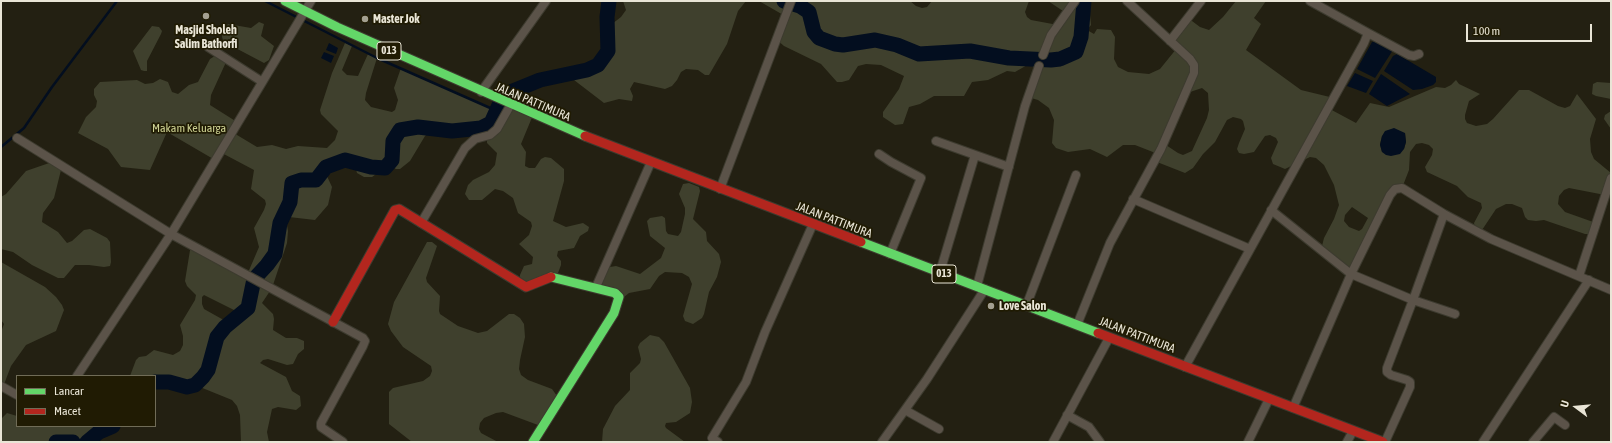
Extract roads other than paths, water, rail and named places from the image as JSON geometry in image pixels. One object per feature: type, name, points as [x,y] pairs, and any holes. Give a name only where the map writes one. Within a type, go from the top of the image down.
[{"type":"main road","name":"JALAN PATTIMURA","points":[[285,1],[304,14],[494,98],[651,162],[890,254],[1027,304],[1108,338],[1384,442]]},
{"type":"main road","points":[[333,322],[395,210],[399,209],[526,287],[550,277],[596,287],[615,293],[619,297],[618,305],[533,442]]},
{"type":"street","points":[[78,375],[171,234],[261,81],[297,27],[311,1]]},
{"type":"street","points":[[481,92],[546,1]]},
{"type":"street","points":[[720,189],[791,1]]},
{"type":"street","points":[[1043,55],[1051,35],[1075,1]]},
{"type":"street","points":[[1078,325],[1110,243],[1163,144],[1194,73],[1194,65],[1127,1]]},
{"type":"street","points":[[1170,42],[1201,1]]},
{"type":"street","points":[[1310,1],[1409,55],[1419,54]]},
{"type":"street","points":[[1185,367],[1364,43],[1368,33]]},
{"type":"street","points":[[208,47],[261,81]]},
{"type":"street","points":[[882,442],[905,410],[981,288],[1025,106],[1039,66]]},
{"type":"street","points":[[421,223],[465,148],[475,139],[490,134],[497,129],[508,104]]},
{"type":"street","points":[[17,138],[171,234],[365,341],[321,423],[321,427],[343,442]]},
{"type":"street","points":[[936,141],[1009,168]]},
{"type":"street","points":[[879,154],[921,178],[890,254]]},
{"type":"street","points":[[940,272],[975,155]]},
{"type":"street","points":[[596,287],[651,162]]},
{"type":"street","points":[[1027,304],[1076,175]]},
{"type":"street","points":[[1579,276],[1611,178]]},
{"type":"street","points":[[1292,408],[1351,274],[1390,195],[1395,189],[1402,188],[1444,214],[1491,239],[1611,290]]},
{"type":"street","points":[[1133,200],[1250,249]]},
{"type":"street","points":[[1271,210],[1351,274],[1414,300],[1455,314]]},
{"type":"street","points":[[1384,442],[1410,387],[1410,382],[1391,375],[1387,372],[1387,368],[1414,300],[1444,214]]},
{"type":"street","points":[[713,441],[746,382],[762,338],[813,224]]},
{"type":"street","points":[[1483,442],[1589,280]]},
{"type":"street","points":[[1053,442],[1108,338]]},
{"type":"street","points":[[1,386],[16,394]]},
{"type":"street","points":[[1248,442],[1269,399]]},
{"type":"street","points":[[905,410],[939,429]]},
{"type":"street","points":[[1067,415],[1089,427],[1100,442]]},
{"type":"street","points":[[1533,442],[1554,417],[1565,425]]},
{"type":"street","points":[[1347,442],[1353,431]]},
{"type":"water","points":[[1376,41],[1393,50],[1375,78],[1357,69],[1372,42]]},
{"type":"water","points":[[329,43],[338,48],[336,54],[326,50]]},
{"type":"water","points":[[324,52],[334,56],[331,63],[321,58]]},
{"type":"water","points":[[1397,54],[1436,77],[1436,82],[1433,85],[1422,89],[1413,90],[1384,71],[1393,56]]},
{"type":"water","points":[[1355,73],[1373,81],[1366,93],[1347,86]]},
{"type":"water","points":[[1381,74],[1410,94],[1387,106],[1369,94]]},
{"type":"water","points":[[1394,128],[1405,133],[1406,142],[1404,149],[1400,154],[1391,156],[1386,155],[1382,152],[1380,145],[1382,136],[1385,131]]},
{"type":"waterway","points":[[1,147],[24,128],[52,87],[117,1]]},
{"type":"waterway","points":[[265,1],[377,58],[497,111]]},
{"type":"waterway","points":[[156,382],[169,382],[187,387],[195,385],[208,370],[217,337],[225,327],[248,308],[254,279],[275,254],[280,223],[290,202],[292,183],[301,180],[316,180],[326,167],[345,160],[371,167],[385,168],[392,160],[393,141],[400,130],[418,127],[452,131],[481,128],[491,123],[500,103],[513,91],[540,80],[587,70],[598,65],[608,51],[607,17],[609,1]]},
{"type":"waterway","points":[[784,1],[800,6],[809,12],[814,32],[819,38],[835,44],[843,45],[875,40],[897,45],[919,54],[970,51],[1009,58],[1051,60],[1060,59],[1076,52],[1081,37],[1084,1]]},
{"type":"waterway","points":[[87,442],[99,432],[111,427]]},
{"type":"waterway","points":[[56,442],[73,442]]},
{"type":"place","name":"Masjid Sholeh Salim Bathorfi","points":[[206,16]]},
{"type":"place","name":"Master Jok","points":[[365,19]]},
{"type":"place","name":"Love Salon","points":[[991,306]]},
{"type":"park label","name":"Makam Keluarga","points":[[189,128]]}]
